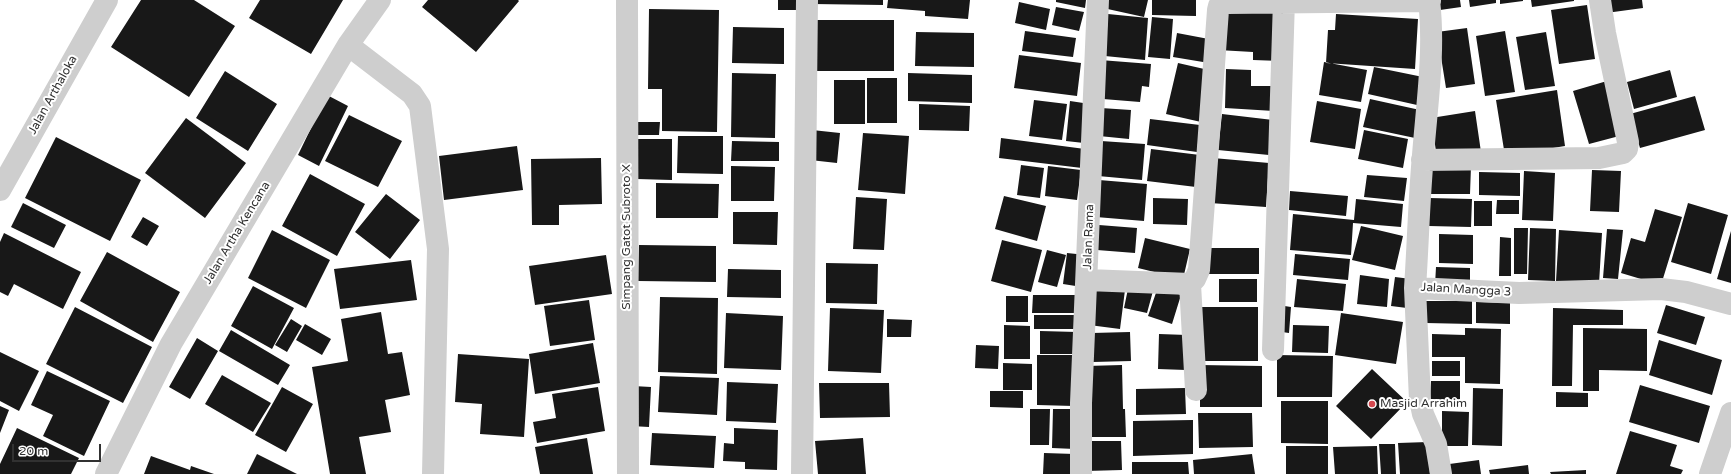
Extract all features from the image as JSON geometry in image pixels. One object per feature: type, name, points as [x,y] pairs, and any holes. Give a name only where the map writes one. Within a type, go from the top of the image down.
[{"type":"street","name":"Jalan Arthaloka","points":[[0,190],[107,0]]},
{"type":"street","name":"Jalan Artha Kencana","points":[[106,474],[171,344],[348,45],[380,0]]},
{"type":"street","name":"Simpang Gatot Subroto X","points":[[626,0],[628,474]]},
{"type":"street","points":[[802,474],[807,0]]},
{"type":"street","name":"Jalan Rama","points":[[1081,474],[1081,403],[1098,0]]},
{"type":"street","points":[[1087,280],[1190,284],[1195,279],[1199,270],[1219,6],[1227,3],[1284,1],[1429,0]]},
{"type":"street","name":"Jalan Mangga 3","points":[[1429,0],[1432,29],[1431,57],[1422,160],[1416,288],[1519,292],[1661,289],[1686,292],[1731,304]]},
{"type":"street","points":[[1422,160],[1599,158],[1623,153],[1627,149],[1628,142],[1605,33],[1600,0]]},
{"type":"street","points":[[1273,350],[1284,1]]},
{"type":"street","points":[[348,45],[412,94],[420,106],[438,249],[433,474]]},
{"type":"street","points":[[1190,284],[1196,390]]},
{"type":"street","points":[[1416,288],[1420,400],[1436,444],[1441,474]]},
{"type":"street","points":[[1710,474],[1731,413]]},
{"type":"building","points":[[141,0],[194,0],[235,26],[189,97],[111,47]]},
{"type":"building","points":[[260,0],[343,0],[311,54],[249,18]]},
{"type":"building","points":[[428,0],[519,1],[476,52],[422,7]]},
{"type":"building","points":[[778,0],[796,0],[796,10],[778,10]]},
{"type":"building","points":[[813,0],[883,0],[883,5],[813,4]]},
{"type":"building","points":[[888,0],[970,0],[968,19],[925,16],[925,11],[887,8]]},
{"type":"building","points":[[1056,0],[1086,0],[1085,8],[1056,2]]},
{"type":"building","points":[[1105,0],[1148,0],[1144,17],[1103,8]]},
{"type":"building","points":[[1152,0],[1196,0],[1196,16],[1152,15]]},
{"type":"building","points":[[1431,0],[1460,0],[1461,7],[1433,11]]},
{"type":"building","points":[[1469,0],[1496,0],[1496,3],[1470,7]]},
{"type":"building","points":[[1500,0],[1523,0],[1523,1],[1500,4]]},
{"type":"building","points":[[1531,0],[1574,0],[1574,1],[1532,7]]},
{"type":"building","points":[[1604,0],[1642,0],[1643,8],[1606,13]]},
{"type":"building","points":[[1019,2],[1050,9],[1046,30],[1015,23]]},
{"type":"building","points":[[1587,5],[1595,59],[1559,64],[1551,10]]},
{"type":"building","points":[[1056,7],[1084,12],[1079,31],[1052,25]]},
{"type":"building","points":[[649,9],[719,10],[717,132],[662,131],[662,89],[648,89]]},
{"type":"building","points":[[1219,9],[1283,12],[1281,61],[1253,60],[1253,52],[1218,50]]},
{"type":"building","points":[[1108,14],[1148,18],[1145,60],[1105,56]]},
{"type":"building","points":[[1336,14],[1418,19],[1415,69],[1326,63],[1328,30],[1335,30]]},
{"type":"building","points":[[1152,17],[1173,19],[1170,59],[1148,57]]},
{"type":"building","points":[[810,20],[894,20],[894,71],[810,71]]},
{"type":"building","points":[[733,27],[784,28],[784,64],[732,63]]},
{"type":"building","points":[[1467,28],[1475,84],[1446,88],[1437,32]]},
{"type":"building","points":[[1025,31],[1076,38],[1073,57],[1022,51]]},
{"type":"building","points":[[1505,31],[1515,92],[1485,96],[1476,36]]},
{"type":"building","points":[[916,32],[974,33],[974,67],[915,66]]},
{"type":"building","points":[[1546,32],[1555,86],[1525,90],[1516,37]]},
{"type":"building","points":[[1177,33],[1214,40],[1209,63],[1173,57]]},
{"type":"building","points":[[1019,55],[1081,63],[1077,96],[1014,88]]},
{"type":"building","points":[[1100,60],[1151,64],[1149,87],[1142,86],[1140,102],[1103,99]]},
{"type":"building","points":[[1324,62],[1367,70],[1361,102],[1319,95]]},
{"type":"building","points":[[1178,63],[1213,71],[1201,122],[1166,114]]},
{"type":"building","points":[[1374,67],[1423,77],[1417,105],[1368,94]]},
{"type":"building","points":[[1226,69],[1251,70],[1251,86],[1275,86],[1274,111],[1225,108]]},
{"type":"building","points":[[1670,70],[1677,97],[1634,109],[1627,82]]},
{"type":"building","points":[[225,71],[277,104],[248,151],[196,118]]},
{"type":"building","points":[[732,73],[776,74],[775,138],[731,137]]},
{"type":"building","points":[[908,73],[972,75],[972,103],[908,101]]},
{"type":"building","points":[[867,78],[897,78],[897,123],[867,123]]},
{"type":"building","points":[[834,80],[865,80],[865,124],[834,124]]},
{"type":"building","points":[[1607,81],[1623,135],[1589,144],[1573,91]]},
{"type":"building","points":[[1557,90],[1565,146],[1505,156],[1496,100]]},
{"type":"building","points":[[327,95],[348,106],[319,166],[298,155]]},
{"type":"building","points":[[1695,96],[1705,130],[1640,148],[1630,114]]},
{"type":"building","points":[[1370,99],[1420,110],[1415,138],[1363,127]]},
{"type":"building","points":[[1034,100],[1067,104],[1062,140],[1029,136]]},
{"type":"building","points":[[1070,101],[1090,104],[1084,143],[1066,141]]},
{"type":"building","points":[[1317,101],[1361,109],[1355,149],[1310,142]]},
{"type":"building","points":[[919,104],[970,106],[969,131],[919,130]]},
{"type":"building","points":[[1101,108],[1131,110],[1129,139],[1099,136]]},
{"type":"building","points":[[1475,111],[1481,152],[1437,158],[1431,118]]},
{"type":"building","points":[[1222,114],[1273,120],[1269,155],[1218,150]]},
{"type":"building","points":[[349,115],[402,141],[378,187],[325,161]]},
{"type":"building","points":[[186,118],[246,163],[205,218],[145,173]]},
{"type":"building","points":[[1150,119],[1200,125],[1197,152],[1147,145]]},
{"type":"building","points":[[633,122],[660,122],[659,135],[633,135]]},
{"type":"building","points":[[812,130],[840,133],[837,163],[810,160]]},
{"type":"building","points":[[1364,130],[1408,139],[1403,168],[1358,159]]},
{"type":"building","points":[[863,133],[909,136],[905,194],[858,190]]},
{"type":"building","points":[[678,136],[723,136],[723,174],[677,173]]},
{"type":"building","points":[[56,137],[141,180],[110,241],[25,198]]},
{"type":"building","points":[[1001,138],[1085,149],[1082,168],[999,158]]},
{"type":"building","points":[[637,139],[672,139],[672,180],[637,179]]},
{"type":"building","points":[[732,141],[779,142],[779,161],[731,161]]},
{"type":"building","points":[[1101,141],[1145,144],[1142,180],[1098,176]]},
{"type":"building","points":[[517,146],[523,190],[444,200],[439,156]]},
{"type":"building","points":[[1151,149],[1200,155],[1196,187],[1147,181]]},
{"type":"building","points":[[601,158],[602,204],[559,205],[559,225],[532,225],[531,159]]},
{"type":"building","points":[[1213,158],[1269,163],[1266,207],[1210,203]]},
{"type":"building","points":[[1021,165],[1044,168],[1040,198],[1017,195]]},
{"type":"building","points":[[731,166],[775,167],[774,201],[731,201]]},
{"type":"building","points":[[1048,166],[1081,170],[1077,200],[1045,196]]},
{"type":"building","points":[[1430,166],[1471,166],[1470,194],[1429,194]]},
{"type":"building","points":[[1592,170],[1621,171],[1619,212],[1590,211]]},
{"type":"building","points":[[1524,171],[1555,173],[1553,221],[1522,220]]},
{"type":"building","points":[[1479,172],[1520,173],[1520,196],[1479,195]]},
{"type":"building","points":[[310,174],[365,204],[337,256],[282,226]]},
{"type":"building","points":[[1367,175],[1407,178],[1404,201],[1364,197]]},
{"type":"building","points":[[1099,180],[1147,184],[1144,221],[1096,217]]},
{"type":"building","points":[[656,183],[719,184],[718,218],[656,218]]},
{"type":"building","points":[[1290,191],[1348,196],[1346,216],[1289,210]]},
{"type":"building","points":[[386,194],[420,220],[390,259],[355,232]]},
{"type":"building","points":[[1004,196],[1046,206],[1037,241],[995,229]]},
{"type":"building","points":[[856,197],[887,199],[884,250],[853,249]]},
{"type":"building","points":[[1153,198],[1188,199],[1187,225],[1153,224]]},
{"type":"building","points":[[1429,198],[1472,199],[1471,227],[1429,226]]},
{"type":"building","points":[[1356,199],[1403,204],[1401,227],[1353,223],[1351,255],[1290,250],[1293,214],[1354,220]]},
{"type":"building","points":[[1497,200],[1519,200],[1519,214],[1496,214]]},
{"type":"building","points":[[1474,201],[1492,201],[1492,226],[1474,226]]},
{"type":"building","points":[[23,203],[66,225],[54,248],[11,227]]},
{"type":"building","points":[[1688,203],[1728,215],[1711,274],[1671,262]]},
{"type":"building","points":[[1655,209],[1682,217],[1661,285],[1621,273],[1631,238],[1645,242]]},
{"type":"building","points":[[733,212],[778,212],[777,245],[733,244]]},
{"type":"building","points":[[143,217],[159,226],[147,246],[131,237]]},
{"type":"building","points":[[1099,225],[1137,228],[1135,253],[1097,250]]},
{"type":"building","points":[[1361,226],[1403,236],[1395,270],[1352,260]]},
{"type":"building","points":[[1514,228],[1528,228],[1527,274],[1514,274]]},
{"type":"building","points":[[1530,228],[1556,229],[1555,281],[1528,280]]},
{"type":"building","points":[[1607,229],[1623,230],[1618,279],[1603,278]]},
{"type":"building","points":[[272,230],[330,260],[306,308],[248,278]]},
{"type":"building","points":[[1559,230],[1602,233],[1599,284],[1556,281]]},
{"type":"building","points":[[1731,231],[1731,283],[1717,279]]},
{"type":"building","points":[[4,233],[81,272],[63,309],[14,284],[8,296],[0,292],[0,242]]},
{"type":"building","points":[[1439,234],[1473,235],[1473,264],[1439,263]]},
{"type":"building","points":[[1500,237],[1511,238],[1511,276],[1499,276]]},
{"type":"building","points":[[1145,238],[1190,249],[1183,279],[1138,268]]},
{"type":"building","points":[[1002,240],[1042,250],[1031,292],[991,281]]},
{"type":"building","points":[[639,245],[716,246],[716,282],[638,281]]},
{"type":"building","points":[[1203,248],[1259,248],[1259,274],[1203,274]]},
{"type":"building","points":[[1047,250],[1066,255],[1057,287],[1038,282]]},
{"type":"building","points":[[107,252],[180,292],[153,342],[80,301]]},
{"type":"building","points":[[1067,253],[1086,255],[1082,287],[1063,284]]},
{"type":"building","points":[[1295,254],[1350,259],[1348,280],[1293,275]]},
{"type":"building","points":[[606,255],[612,294],[535,305],[529,266]]},
{"type":"building","points":[[411,260],[417,300],[340,309],[334,269]]},
{"type":"building","points":[[826,263],[878,264],[877,304],[826,303]]},
{"type":"building","points":[[1436,267],[1470,268],[1470,286],[1435,285]]},
{"type":"building","points":[[728,269],[781,270],[781,298],[727,297]]},
{"type":"building","points":[[1360,275],[1389,279],[1387,307],[1357,304]]},
{"type":"building","points":[[1395,277],[1411,279],[1407,308],[1391,306]]},
{"type":"building","points":[[1219,279],[1257,279],[1257,302],[1219,302]]},
{"type":"building","points":[[1297,279],[1346,284],[1343,311],[1294,307]]},
{"type":"building","points":[[1129,284],[1153,291],[1147,313],[1124,308]]},
{"type":"building","points":[[253,286],[294,308],[272,349],[231,326]]},
{"type":"building","points":[[1094,286],[1125,290],[1120,329],[1089,325]]},
{"type":"building","points":[[1158,287],[1181,295],[1172,324],[1148,316]]},
{"type":"building","points":[[1033,295],[1081,295],[1081,313],[1032,313]]},
{"type":"building","points":[[1006,296],[1028,296],[1028,322],[1006,322]]},
{"type":"building","points":[[660,297],[718,298],[717,374],[658,372]]},
{"type":"building","points":[[589,300],[595,340],[550,346],[544,306]]},
{"type":"building","points":[[1426,301],[1472,301],[1472,324],[1426,323]]},
{"type":"building","points":[[1476,302],[1510,303],[1510,324],[1476,323]]},
{"type":"building","points":[[1278,305],[1291,307],[1289,333],[1275,331]]},
{"type":"building","points":[[1666,305],[1705,317],[1696,345],[1657,333]]},
{"type":"building","points":[[75,307],[152,347],[123,403],[46,364]]},
{"type":"building","points":[[1200,307],[1258,307],[1258,361],[1200,361]]},
{"type":"building","points":[[830,308],[884,310],[881,373],[828,371]]},
{"type":"building","points":[[1553,308],[1623,310],[1623,325],[1573,325],[1572,386],[1552,386]]},
{"type":"building","points":[[381,312],[388,354],[402,352],[410,395],[385,400],[391,432],[359,437],[366,474],[330,474],[312,367],[348,361],[341,319]]},
{"type":"building","points":[[726,313],[783,316],[781,370],[724,368]]},
{"type":"building","points":[[1341,313],[1403,322],[1396,364],[1335,355]]},
{"type":"building","points":[[1034,315],[1080,315],[1080,329],[1034,329]]},
{"type":"building","points":[[291,319],[302,326],[287,352],[275,345]]},
{"type":"building","points":[[887,319],[912,320],[911,337],[887,337]]},
{"type":"building","points":[[305,324],[331,339],[322,355],[296,340]]},
{"type":"building","points":[[1004,325],[1030,326],[1030,359],[1004,359]]},
{"type":"building","points":[[1293,325],[1329,326],[1328,353],[1292,352]]},
{"type":"building","points":[[1465,328],[1501,329],[1500,384],[1465,383],[1465,357],[1432,357],[1432,334],[1465,335]]},
{"type":"building","points":[[1583,328],[1647,329],[1647,371],[1599,370],[1599,391],[1583,391]]},
{"type":"building","points":[[231,330],[290,365],[278,385],[219,351]]},
{"type":"building","points":[[1040,331],[1077,332],[1077,354],[1040,354]]},
{"type":"building","points":[[1130,332],[1131,361],[1093,362],[1092,333]]},
{"type":"building","points":[[1159,334],[1187,335],[1186,370],[1158,369]]},
{"type":"building","points":[[197,338],[218,351],[190,399],[169,387]]},
{"type":"building","points":[[1659,340],[1722,360],[1712,395],[1649,375]]},
{"type":"building","points":[[593,343],[600,383],[535,394],[529,354]]},
{"type":"building","points":[[976,345],[999,346],[998,369],[975,368]]},
{"type":"building","points":[[0,352],[39,371],[19,411],[0,401]]},
{"type":"building","points":[[458,354],[529,359],[524,437],[480,434],[482,404],[455,402]]},
{"type":"building","points":[[1037,355],[1074,355],[1074,406],[1037,405]]},
{"type":"building","points":[[1277,355],[1333,356],[1332,397],[1277,397]]},
{"type":"building","points":[[1432,361],[1460,361],[1460,376],[1432,376]]},
{"type":"building","points":[[1003,363],[1032,364],[1032,390],[1003,390]]},
{"type":"building","points":[[1122,365],[1123,409],[1125,409],[1126,437],[1087,437],[1086,366]]},
{"type":"building","points":[[1200,365],[1262,366],[1262,407],[1200,407]]},
{"type":"building","name":"Masjid Arrahim","points":[[1372,369],[1407,402],[1371,439],[1336,406]]},
{"type":"building","points":[[47,371],[110,401],[84,456],[43,436],[53,415],[31,405]]},
{"type":"building","points":[[222,375],[271,403],[253,432],[205,404]]},
{"type":"building","points":[[660,376],[719,378],[717,415],[658,412]]},
{"type":"building","points":[[1431,381],[1460,381],[1460,402],[1430,402]]},
{"type":"building","points":[[727,382],[778,384],[776,423],[726,421]]},
{"type":"building","points":[[819,383],[889,383],[890,417],[820,418]]},
{"type":"building","points":[[1640,385],[1710,406],[1699,443],[1629,422]]},
{"type":"building","points":[[633,386],[651,387],[649,427],[631,426]]},
{"type":"building","points":[[282,387],[313,404],[286,452],[255,435]]},
{"type":"building","points":[[598,387],[605,431],[537,443],[533,422],[556,418],[552,394]]},
{"type":"building","points":[[1185,388],[1186,414],[1136,415],[1136,389]]},
{"type":"building","points":[[1473,388],[1503,389],[1502,446],[1472,445]]},
{"type":"building","points":[[990,391],[1023,391],[1023,408],[990,407]]},
{"type":"building","points":[[1556,392],[1588,393],[1588,407],[1556,407]]},
{"type":"building","points":[[1281,401],[1328,401],[1328,444],[1281,443]]},
{"type":"building","points":[[0,406],[9,410],[0,433]]},
{"type":"building","points":[[1030,409],[1050,409],[1049,445],[1030,445]]},
{"type":"building","points":[[1053,409],[1076,409],[1075,449],[1052,448]]},
{"type":"building","points":[[1442,411],[1469,412],[1468,446],[1442,446]]},
{"type":"building","points":[[1198,413],[1252,413],[1253,447],[1199,448]]},
{"type":"building","points":[[1193,420],[1193,454],[1133,456],[1133,421]]},
{"type":"building","points":[[17,428],[79,458],[71,474],[0,474],[0,464]]},
{"type":"building","points":[[734,428],[778,430],[777,470],[745,469],[745,462],[723,461],[724,443],[734,444]]},
{"type":"building","points":[[1630,431],[1677,445],[1670,466],[1683,470],[1681,474],[1616,474]]},
{"type":"building","points":[[652,433],[716,436],[714,468],[650,465]]},
{"type":"building","points":[[587,438],[593,474],[540,474],[535,447]]},
{"type":"building","points":[[863,438],[866,474],[818,474],[815,441]]},
{"type":"building","points":[[1086,441],[1121,441],[1122,470],[1086,471]]},
{"type":"building","points":[[1428,442],[1430,474],[1400,474],[1398,443]]},
{"type":"building","points":[[1379,444],[1395,444],[1396,474],[1381,474]]},
{"type":"building","points":[[1286,446],[1328,446],[1328,474],[1286,474]]},
{"type":"building","points":[[1377,446],[1378,474],[1335,474],[1333,447]]},
{"type":"building","points":[[1044,453],[1075,454],[1075,474],[1043,474]]},
{"type":"building","points":[[257,454],[297,474],[247,474]]},
{"type":"building","points":[[1252,454],[1255,474],[1194,474],[1193,460]]},
{"type":"building","points":[[151,456],[190,470],[191,466],[214,474],[144,474]]},
{"type":"building","points":[[1479,460],[1481,474],[1444,474],[1442,465]]},
{"type":"building","points":[[1132,462],[1188,462],[1189,474],[1132,474]]},
{"type":"building","points":[[1528,465],[1529,474],[1490,474],[1489,470]]},
{"type":"building","points":[[1586,470],[1586,474],[1551,474],[1550,472]]},
{"type":"place","name":"Masjid Arrahim","points":[[1372,404]]}]
